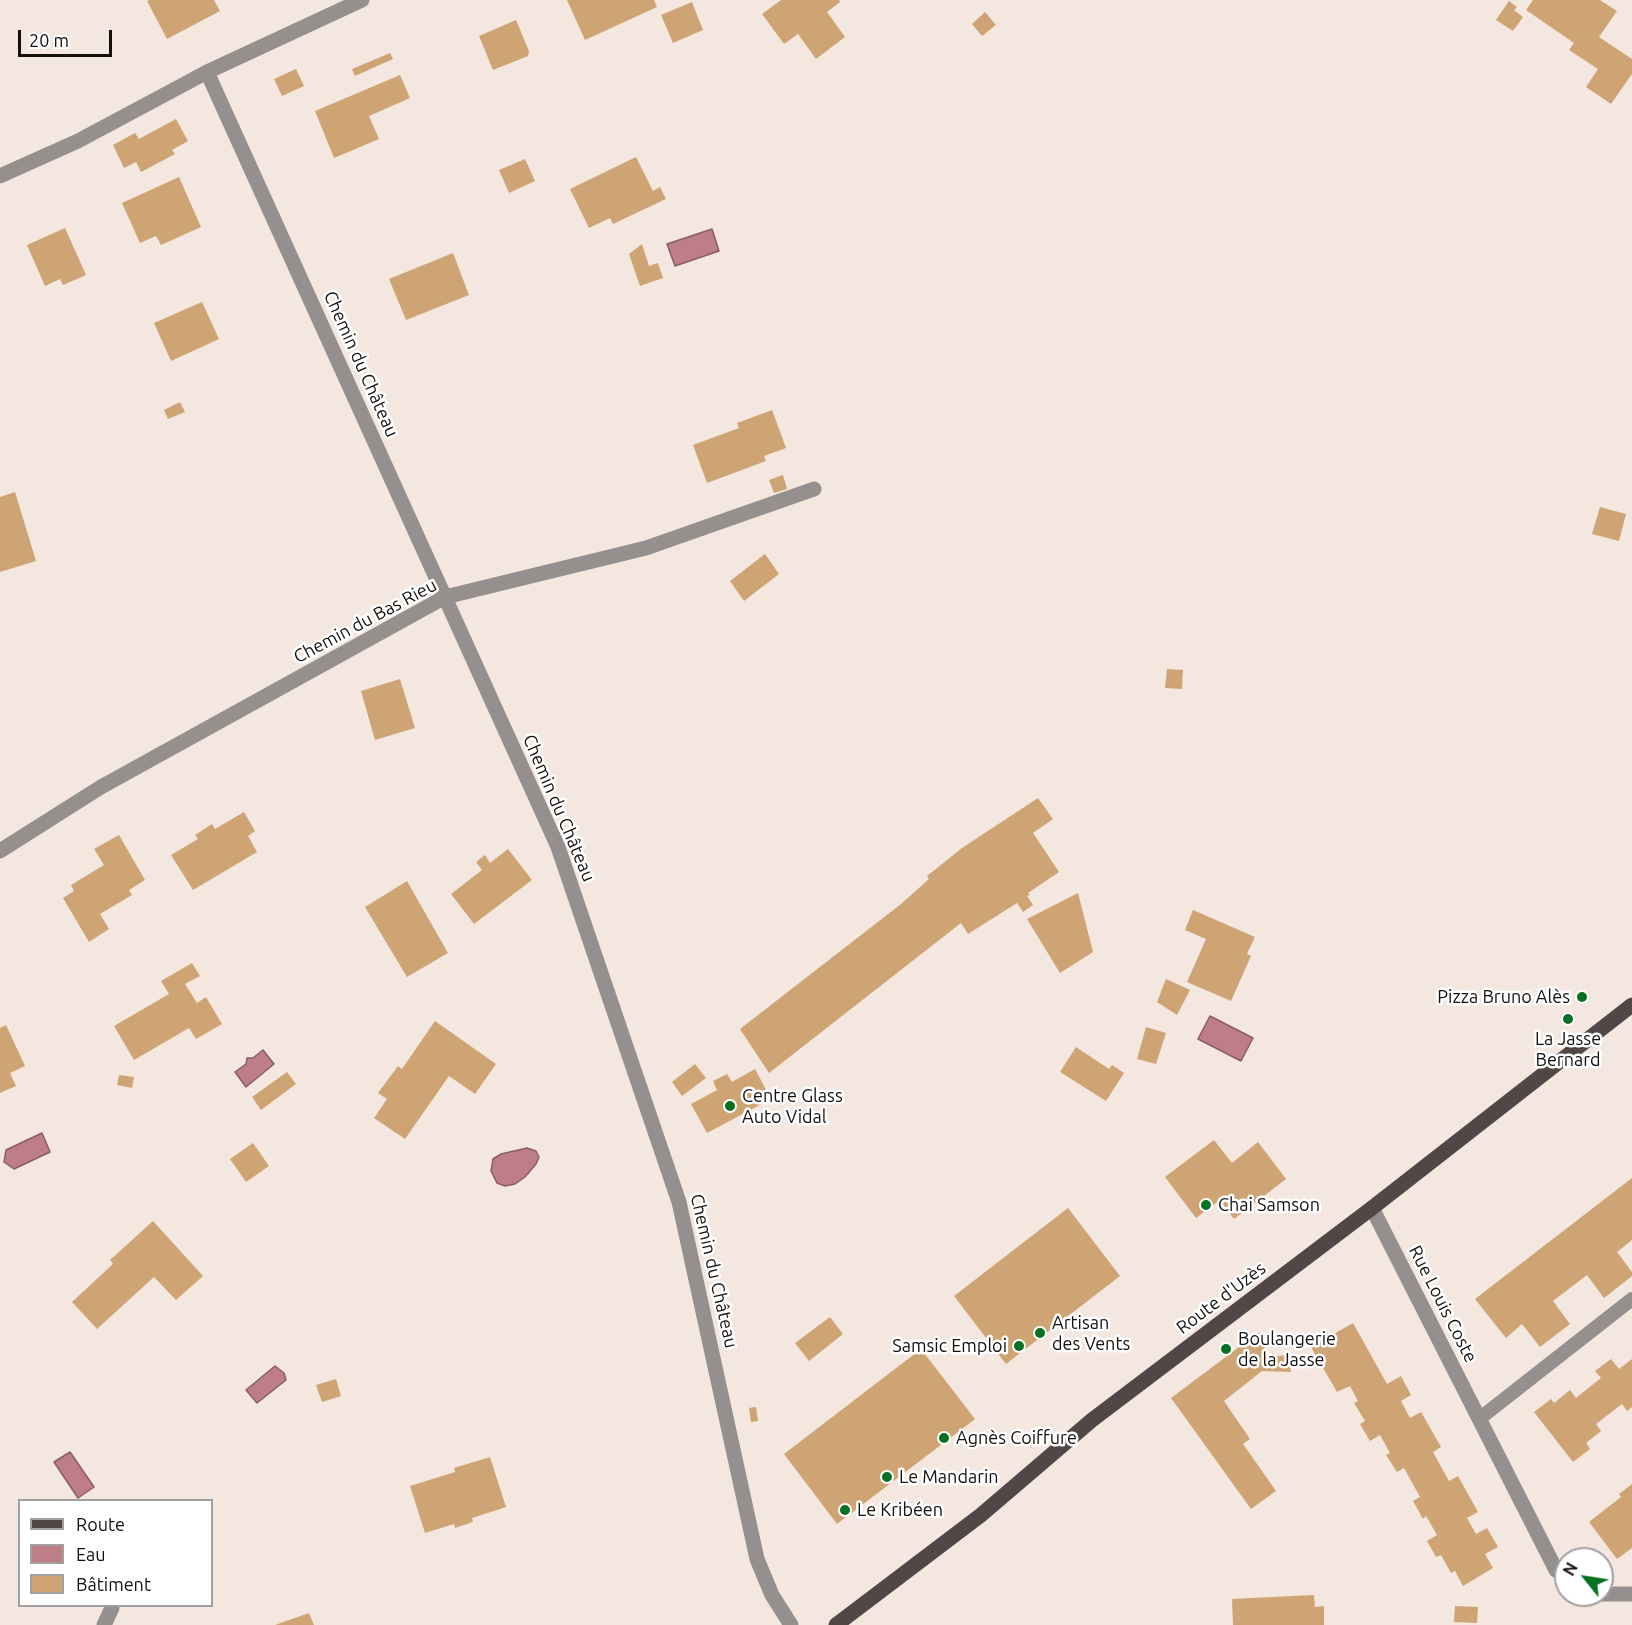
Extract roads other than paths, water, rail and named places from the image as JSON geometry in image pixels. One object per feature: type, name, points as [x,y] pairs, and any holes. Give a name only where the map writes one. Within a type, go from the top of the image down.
[{"type":"main road","name":"Route d'Uzès","points":[[836,1625],[981,1515],[1092,1420],[1372,1208],[1632,1005]]},
{"type":"street","points":[[0,176],[78,141],[207,72],[362,0]]},
{"type":"street","name":"Chemin du Château","points":[[207,72],[558,847],[676,1191],[757,1559],[772,1595],[791,1625]]},
{"type":"street","name":"Chemin du Bas Rieu","points":[[0,851],[101,787],[446,597],[646,548],[814,489]]},
{"type":"street","name":"Rue Louis Coste","points":[[1372,1208],[1554,1566]]},
{"type":"street","points":[[1614,1594],[1632,1594]]},
{"type":"street","points":[[104,1625],[112,1608]]},
{"type":"lane","points":[[1479,1419],[1632,1299]]},
{"type":"water","points":[[712,229],[719,251],[675,266],[667,244]]},
{"type":"water","points":[[1210,1016],[1253,1038],[1241,1061],[1198,1039]]},
{"type":"water","points":[[263,1050],[274,1064],[246,1087],[235,1072],[246,1064],[247,1058],[253,1058]]},
{"type":"water","points":[[42,1133],[50,1152],[14,1169],[4,1162],[6,1150]]},
{"type":"water","points":[[527,1148],[536,1151],[539,1157],[525,1177],[515,1184],[505,1186],[497,1183],[491,1171],[493,1159],[501,1154]]},
{"type":"water","points":[[275,1366],[284,1373],[286,1380],[257,1403],[246,1390]]},
{"type":"water","points":[[70,1452],[94,1487],[78,1498],[54,1462]]},
{"type":"place","name":"Pizza Bruno Alès","points":[[1582,997]]},
{"type":"place","name":"La Jasse Bernard","points":[[1568,1019]]},
{"type":"place","name":"Centre Glass Auto Vidal","points":[[730,1106]]},
{"type":"place","name":"Chai Samson","points":[[1206,1205]]},
{"type":"place","name":"Artisan des Vents","points":[[1040,1333]]},
{"type":"place","name":"Samsic Emploi","points":[[1019,1346]]},
{"type":"place","name":"Boulangerie de la Jasse","points":[[1226,1349]]},
{"type":"place","name":"Agnès Coiffure","points":[[944,1438]]},
{"type":"place","name":"Le Mandarin","points":[[887,1477]]},
{"type":"place","name":"Le Kribéen","points":[[845,1510]]}]
